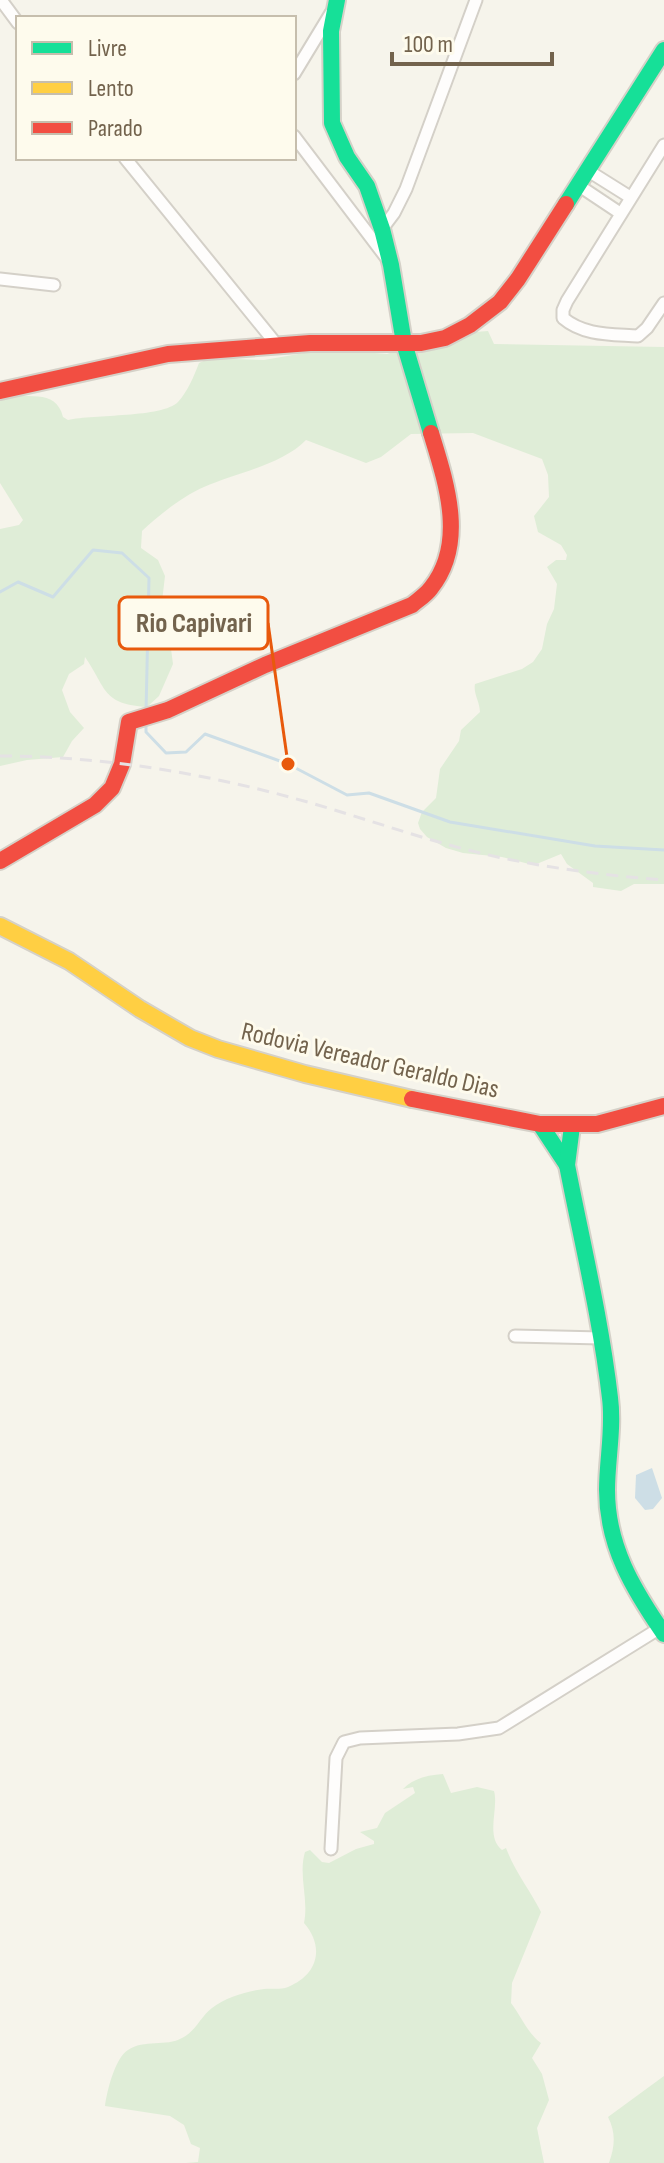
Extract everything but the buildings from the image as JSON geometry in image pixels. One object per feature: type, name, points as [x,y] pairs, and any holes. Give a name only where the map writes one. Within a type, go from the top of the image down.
[{"type":"street","points":[[1,0],[16,20]]},
{"type":"street","points":[[382,229],[406,189],[476,0]]},
{"type":"street","points":[[0,861],[95,805],[112,788],[122,764],[128,726],[143,716],[168,710],[265,665],[412,605],[431,588],[445,561],[452,527],[444,475],[404,343],[382,229],[367,186],[347,157],[332,123],[331,31],[337,1]]},
{"type":"street","points":[[296,71],[337,1]]},
{"type":"street","points":[[0,391],[168,354],[277,345],[421,343],[445,338],[470,325],[500,302],[518,279],[664,50]]},
{"type":"street","points":[[296,139],[391,265]]},
{"type":"street","points":[[664,145],[567,301],[563,318],[574,327],[591,332],[638,336],[664,303]]},
{"type":"street","points":[[127,160],[277,345]]},
{"type":"street","points":[[587,170],[630,197]]},
{"type":"street","points":[[578,185],[620,213]]},
{"type":"street","points":[[0,279],[54,285]]},
{"type":"street","name":"Rodovia Vereador Geraldo Dias","points":[[0,926],[69,961],[169,1027],[218,1049],[366,1090],[540,1124],[572,1126],[611,1122],[664,1106]]},
{"type":"street","points":[[540,1124],[567,1165]]},
{"type":"street","points":[[331,1849],[336,1758],[344,1742],[360,1738],[458,1734],[499,1728],[662,1631],[620,1562],[611,1532],[607,1492],[611,1402],[567,1165],[572,1126]]},
{"type":"street","points":[[515,1336],[601,1338]]},
{"type":"green space","points":[[488,331],[494,344],[664,347],[664,884],[634,884],[621,891],[593,887],[593,883],[567,864],[561,854],[529,864],[502,857],[463,853],[446,848],[420,829],[418,823],[422,812],[436,798],[440,769],[459,741],[461,730],[480,712],[475,684],[522,669],[533,662],[542,649],[554,609],[557,584],[547,567],[556,560],[566,560],[567,555],[561,545],[538,532],[534,516],[549,497],[548,475],[542,459],[473,433],[411,434],[381,457],[366,463],[306,440],[284,456],[204,487],[172,506],[142,531],[141,548],[158,560],[165,576],[161,610],[168,626],[173,664],[159,696],[147,707],[113,698],[85,657],[84,664],[69,674],[62,690],[70,712],[84,728],[63,757],[0,766],[0,529],[19,525],[23,520],[0,483],[0,394],[47,398],[68,420],[143,413],[158,411],[178,402],[199,363],[210,358],[264,360],[327,349],[387,354],[450,334]]},
{"type":"green space","points":[[443,1774],[451,1793],[477,1787],[494,1791],[494,1837],[502,1850],[506,1848],[541,1912],[512,1983],[511,2003],[528,2030],[541,2043],[532,2058],[542,2074],[549,2100],[537,2128],[544,2163],[186,2163],[198,2162],[200,2148],[191,2144],[184,2125],[170,2116],[105,2106],[116,2067],[128,2050],[141,2045],[176,2041],[195,2028],[218,2004],[251,1991],[288,1987],[306,1975],[312,1968],[316,1951],[315,1941],[304,1923],[305,1852],[310,1850],[322,1862],[329,1863],[374,1844],[360,1832],[377,1828],[385,1813],[415,1793],[413,1787],[403,1789],[407,1785]]},
{"type":"green space","points":[[664,2076],[664,2163],[609,2163],[614,2140],[608,2117]]},
{"type":"shaded area","points":[[652,1468],[662,1498],[653,1509],[645,1510],[635,1498],[636,1475]]},
{"type":"waterway","points":[[0,592],[18,582],[53,597],[93,550],[122,553],[149,578],[146,712]]},
{"type":"waterway","points":[[146,723],[146,732],[166,753],[186,752],[205,734],[288,764],[347,795],[369,793],[450,822],[595,846],[664,850]]},
{"type":"railway","points":[[0,756],[111,762],[184,773],[293,798],[502,858],[583,872],[664,880]]},
{"type":"traffic: fast","points":[[337,0],[331,31],[332,123],[347,157],[367,186],[382,229],[404,343],[431,433]]},
{"type":"traffic: fast","points":[[566,204],[664,50]]},
{"type":"traffic: fast","points":[[540,1124],[567,1165]]},
{"type":"traffic: fast","points":[[572,1126],[567,1165],[610,1398],[608,1510],[624,1566],[664,1634]]},
{"type":"traffic: slow","points":[[0,926],[69,961],[190,1038],[305,1074],[412,1099]]},
{"type":"traffic: jam","points":[[0,391],[168,354],[310,343],[421,343],[445,338],[470,325],[500,302],[566,204]]},
{"type":"traffic: jam","points":[[0,861],[95,805],[112,788],[122,764],[129,722],[168,710],[265,665],[412,605],[427,593],[442,570],[451,532],[447,492],[431,433]]},
{"type":"traffic: jam","points":[[412,1099],[540,1124],[597,1124],[664,1106]]},
{"type":"place","name":"Rio Capivari","points":[[288,764]]}]
